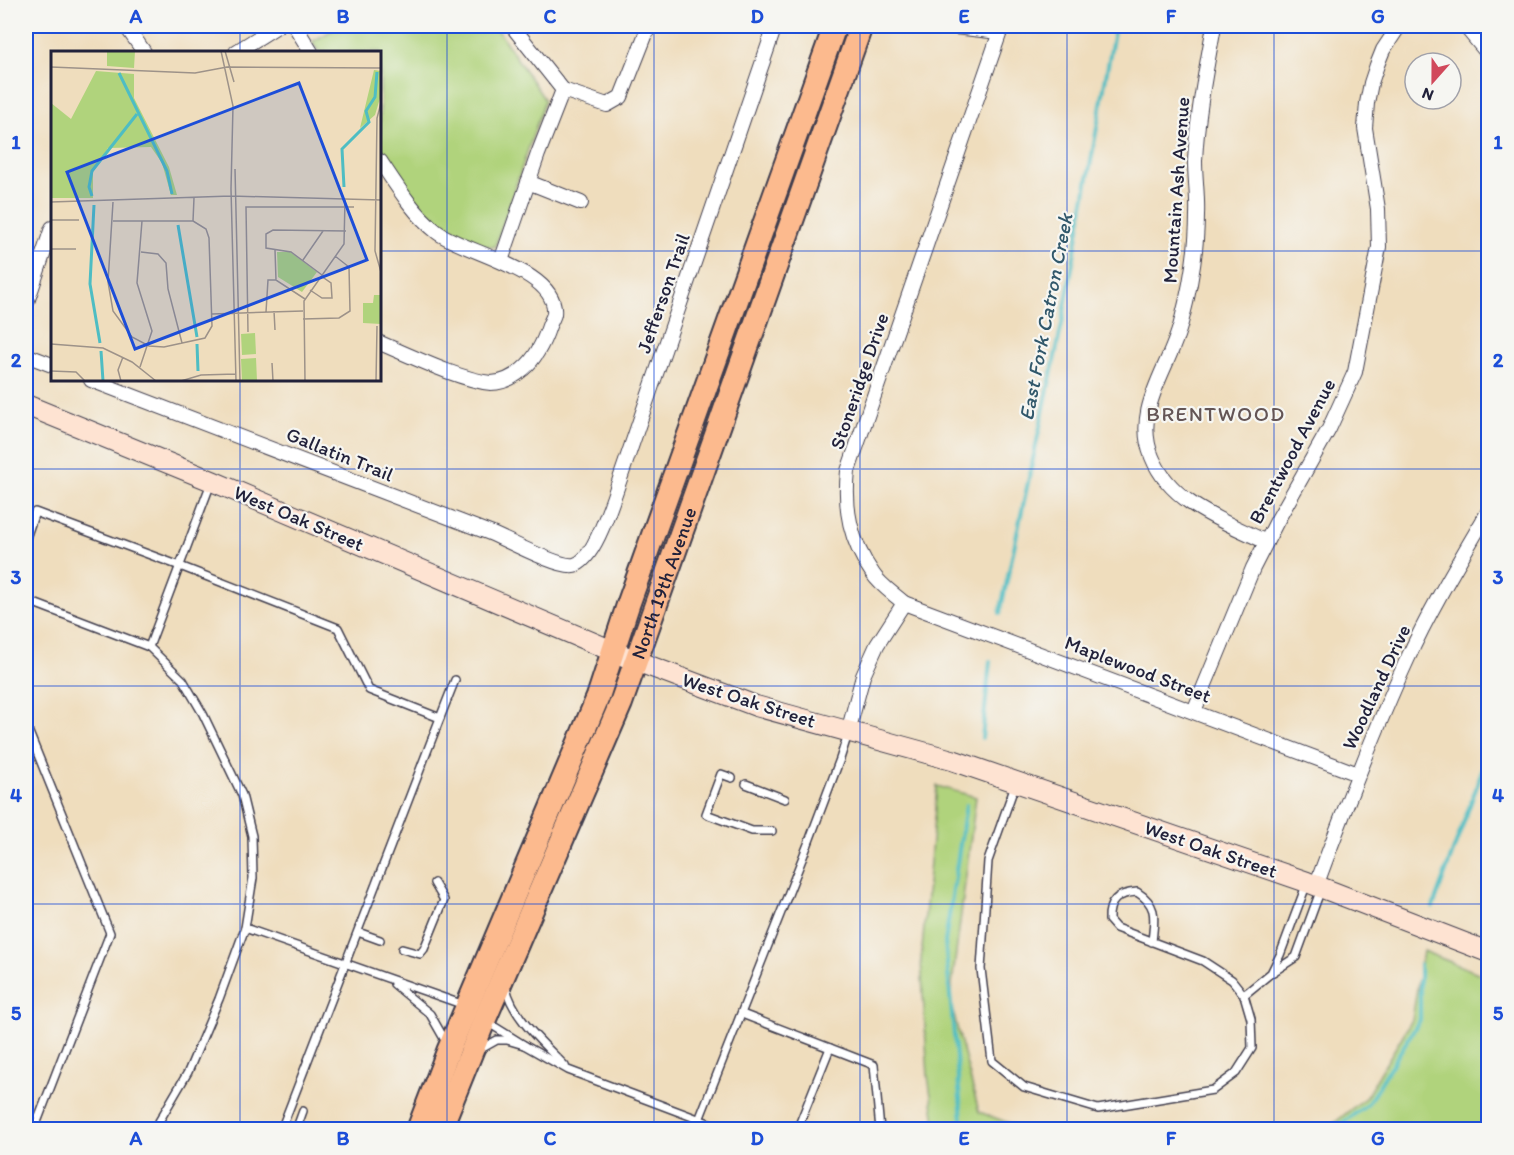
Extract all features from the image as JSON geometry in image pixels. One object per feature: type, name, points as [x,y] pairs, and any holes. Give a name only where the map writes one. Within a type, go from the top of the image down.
[{"type":"main road","name":"North 19th Avenue","points":[[418,1130],[458,1056],[476,1014],[598,697],[612,651],[835,26]]},
{"type":"main road","name":"North 19th Avenue","points":[[476,1014],[504,976],[621,703],[861,26]]},
{"type":"main road","name":"West Oak Street","points":[[26,405],[212,481],[636,661],[756,706],[952,760],[1315,885],[1488,952]]},
{"type":"main road","name":"North 19th Avenue","points":[[440,1130],[458,1056]]},
{"type":"street","points":[[126,26],[143,51]]},
{"type":"street","points":[[238,51],[277,26]]},
{"type":"street","points":[[295,26],[310,51]]},
{"type":"street","points":[[512,26],[563,90],[607,105],[618,100],[649,26]]},
{"type":"street","name":"Jefferson Trail","points":[[574,566],[585,560],[596,543],[620,479],[775,26]]},
{"type":"street","points":[[946,26],[1000,29]]},
{"type":"street","points":[[982,26],[1000,29]]},
{"type":"street","name":"Mountain Ash Avenue","points":[[1214,26],[1199,114],[1195,162],[1197,216],[1191,271],[1181,324],[1148,408],[1147,431],[1151,455],[1157,468],[1177,493],[1203,511],[1266,542]]},
{"type":"street","name":"Brentwood Avenue","points":[[1194,711],[1253,568],[1329,429],[1355,372],[1379,247],[1377,209],[1365,128],[1367,103],[1380,57],[1399,26]]},
{"type":"street","points":[[1465,26],[1488,54]]},
{"type":"street","name":"Stoneridge Drive","points":[[904,603],[873,575],[849,527],[845,497],[848,471],[1000,29]]},
{"type":"street","points":[[501,261],[563,90]]},
{"type":"street","points":[[381,162],[416,211],[436,231],[454,243],[501,261],[534,279],[549,292],[554,312],[546,335],[530,363],[507,380],[492,383],[466,377],[381,343]]},
{"type":"street","points":[[528,182],[581,203]]},
{"type":"street","points":[[26,305],[51,231]]},
{"type":"street","points":[[26,355],[51,365]]},
{"type":"street","name":"Gallatin Trail","points":[[94,381],[321,466],[559,563],[574,566]]},
{"type":"street","name":"Woodland Drive","points":[[1315,885],[1358,774],[1408,658],[1459,561],[1488,512]]},
{"type":"street","points":[[848,732],[863,676],[877,645],[904,603]]},
{"type":"street","name":"Maplewood Street","points":[[904,603],[1358,774]]},
{"type":"lane","points":[[149,647],[212,481]]},
{"type":"lane","points":[[26,538],[35,512],[338,628],[369,690],[440,718]]},
{"type":"lane","points":[[26,600],[149,647],[183,680],[203,714],[242,795],[252,836],[253,878],[245,928],[219,999],[188,1072],[154,1130]]},
{"type":"lane","points":[[281,1130],[455,680]]},
{"type":"lane","points":[[26,725],[110,933],[34,1130]]},
{"type":"lane","points":[[695,1130],[701,1120],[832,780],[848,732]]},
{"type":"lane","points":[[732,778],[721,774],[706,814],[752,831],[772,831]]},
{"type":"lane","points":[[1016,782],[988,861],[981,969],[992,1061],[1024,1087],[1098,1109],[1212,1089],[1236,1073],[1252,1048],[1251,1019],[1244,995],[1232,981],[1203,962],[1116,928],[1108,920],[1108,911],[1118,896],[1137,892],[1148,899],[1154,909],[1152,942]]},
{"type":"lane","points":[[746,784],[785,799]]},
{"type":"lane","points":[[402,949],[420,954],[424,949],[444,900],[434,883]]},
{"type":"lane","points":[[1244,995],[1271,973],[1296,957],[1315,885]]},
{"type":"lane","points":[[1271,973],[1315,885]]},
{"type":"lane","points":[[245,928],[476,1014],[568,1070],[727,1130]]},
{"type":"lane","points":[[358,932],[380,940]]},
{"type":"lane","points":[[504,976],[508,997],[523,1020],[568,1070]]},
{"type":"lane","points":[[389,981],[430,1014],[458,1056],[497,1040],[507,1040],[524,1045]]},
{"type":"lane","points":[[742,1014],[874,1065],[880,1130]]},
{"type":"lane","points":[[797,1130],[830,1048]]},
{"type":"lane","points":[[296,1130],[303,1111]]},
{"type":"green space","points":[[339,26],[495,26],[545,100],[495,247],[473,245],[443,232],[424,213],[381,147],[381,51],[318,51],[312,42]]},
{"type":"green space","points":[[937,786],[976,797],[950,1000],[979,1112],[1025,1129],[936,1129],[928,1076],[921,960]]},
{"type":"green space","points":[[1423,951],[1488,977],[1488,1129],[1327,1129],[1366,1097],[1412,1020]]},
{"type":"waterway","name":"East Fork Catron Creek","points":[[1000,613],[1062,324],[1115,26]]},
{"type":"waterway","name":"East Fork Catron Creek","points":[[982,738],[990,661]]},
{"type":"waterway","points":[[1433,907],[1488,755]]},
{"type":"waterway","name":"East Fork Catron Creek","points":[[963,1130],[945,942],[966,805]]},
{"type":"waterway","points":[[1333,1130],[1367,1105],[1420,1020],[1420,965]]},
{"type":"district","name":"BRENTWOOD","points":[[1216,414]]}]
